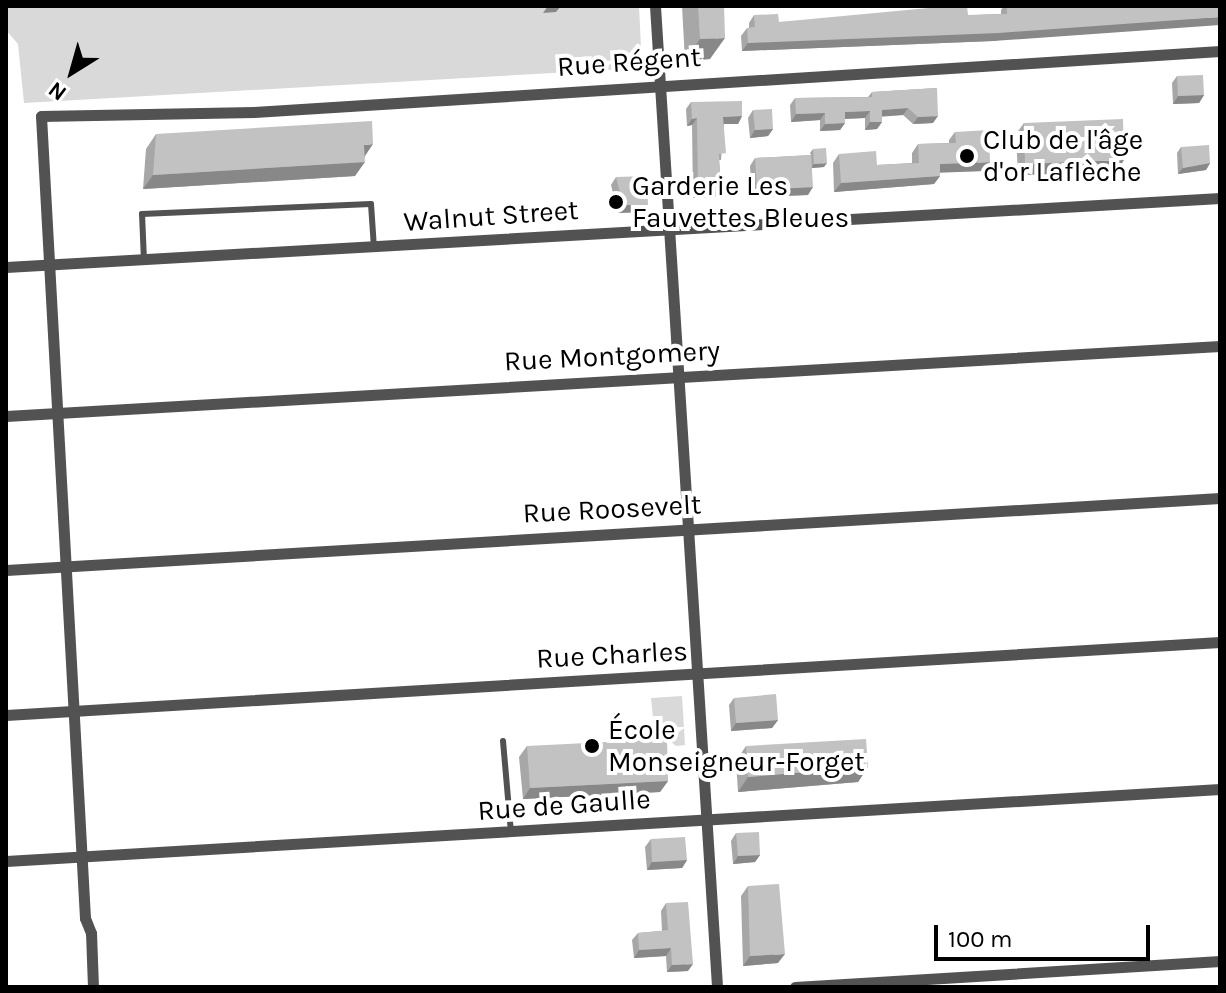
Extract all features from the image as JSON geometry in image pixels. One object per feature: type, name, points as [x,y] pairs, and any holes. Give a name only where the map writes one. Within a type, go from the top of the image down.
[{"type":"street","points":[[655,6],[717,987]]},
{"type":"street","name":"Rue Régent","points":[[49,262],[41,116],[254,112],[659,83],[1220,51]]},
{"type":"street","name":"Walnut Street","points":[[6,267],[49,262],[144,261],[1220,198]]},
{"type":"street","points":[[49,262],[82,856],[93,987]]},
{"type":"street","name":"Rue Montgomery","points":[[6,416],[1220,346]]},
{"type":"street","name":"Rue Roosevelt","points":[[6,570],[1220,498]]},
{"type":"street","name":"Rue Charles","points":[[6,715],[1220,642]]},
{"type":"street","name":"Rue de Gaulle","points":[[6,861],[1220,789]]},
{"type":"street","points":[[795,987],[1220,961]]},
{"type":"lane","points":[[144,261],[142,214],[371,204],[374,248]]},
{"type":"lane","points":[[503,741],[511,832]]},
{"type":"shaded area","points":[[6,6],[639,6],[642,68],[24,103],[18,44],[6,30]]},
{"type":"shaded area","points":[[682,696],[685,745],[676,746],[654,727],[651,698]]},
{"type":"building","points":[[698,6],[724,6],[725,38],[700,39]]},
{"type":"building","points":[[967,6],[968,15],[1007,14],[1007,6],[1220,6],[1220,17],[999,33],[748,43],[747,28],[755,27],[754,15],[778,14],[779,22]]},
{"type":"building","points":[[1203,75],[1204,95],[1178,96],[1177,76]]},
{"type":"building","points":[[937,88],[938,116],[918,117],[908,108],[882,110],[882,122],[870,122],[870,111],[845,112],[845,123],[825,124],[825,113],[796,114],[795,98],[872,97],[872,92]]},
{"type":"building","points":[[742,101],[742,116],[723,117],[726,153],[719,154],[721,190],[698,191],[697,118],[692,119],[691,102]]},
{"type":"building","points":[[772,109],[773,129],[755,130],[753,110]]},
{"type":"building","points":[[1123,119],[1124,160],[1025,164],[1024,123]]},
{"type":"building","points":[[372,121],[373,144],[364,145],[365,162],[153,175],[156,134]]},
{"type":"building","points":[[989,130],[990,162],[940,164],[940,176],[841,183],[839,154],[876,151],[877,165],[919,163],[918,144],[956,143],[955,132]]},
{"type":"building","points":[[1209,145],[1210,163],[1183,168],[1181,147]]},
{"type":"building","points":[[826,148],[827,163],[814,164],[813,149]]},
{"type":"building","points":[[811,155],[813,187],[757,190],[755,158]]},
{"type":"building","points":[[647,176],[648,205],[623,205],[616,177]]},
{"type":"building","points":[[776,694],[778,720],[736,723],[734,698]]},
{"type":"building","points":[[667,739],[668,781],[530,788],[527,746]]},
{"type":"building","points":[[866,739],[868,767],[748,777],[746,746]]},
{"type":"building","points":[[759,832],[760,855],[738,856],[736,833]]},
{"type":"building","points":[[685,837],[687,860],[652,862],[651,839]]},
{"type":"building","points":[[779,884],[785,954],[750,956],[748,886]]},
{"type":"building","points":[[688,902],[693,964],[672,965],[671,948],[639,950],[638,933],[668,930],[666,903]]},
{"type":"place","name":"Club de l'âge d'or Laflèche","points":[[967,156]]},
{"type":"place","name":"Garderie Les Fauvettes Bleues","points":[[616,202]]},
{"type":"place","name":"École Monseigneur-Forget","points":[[592,746]]}]
